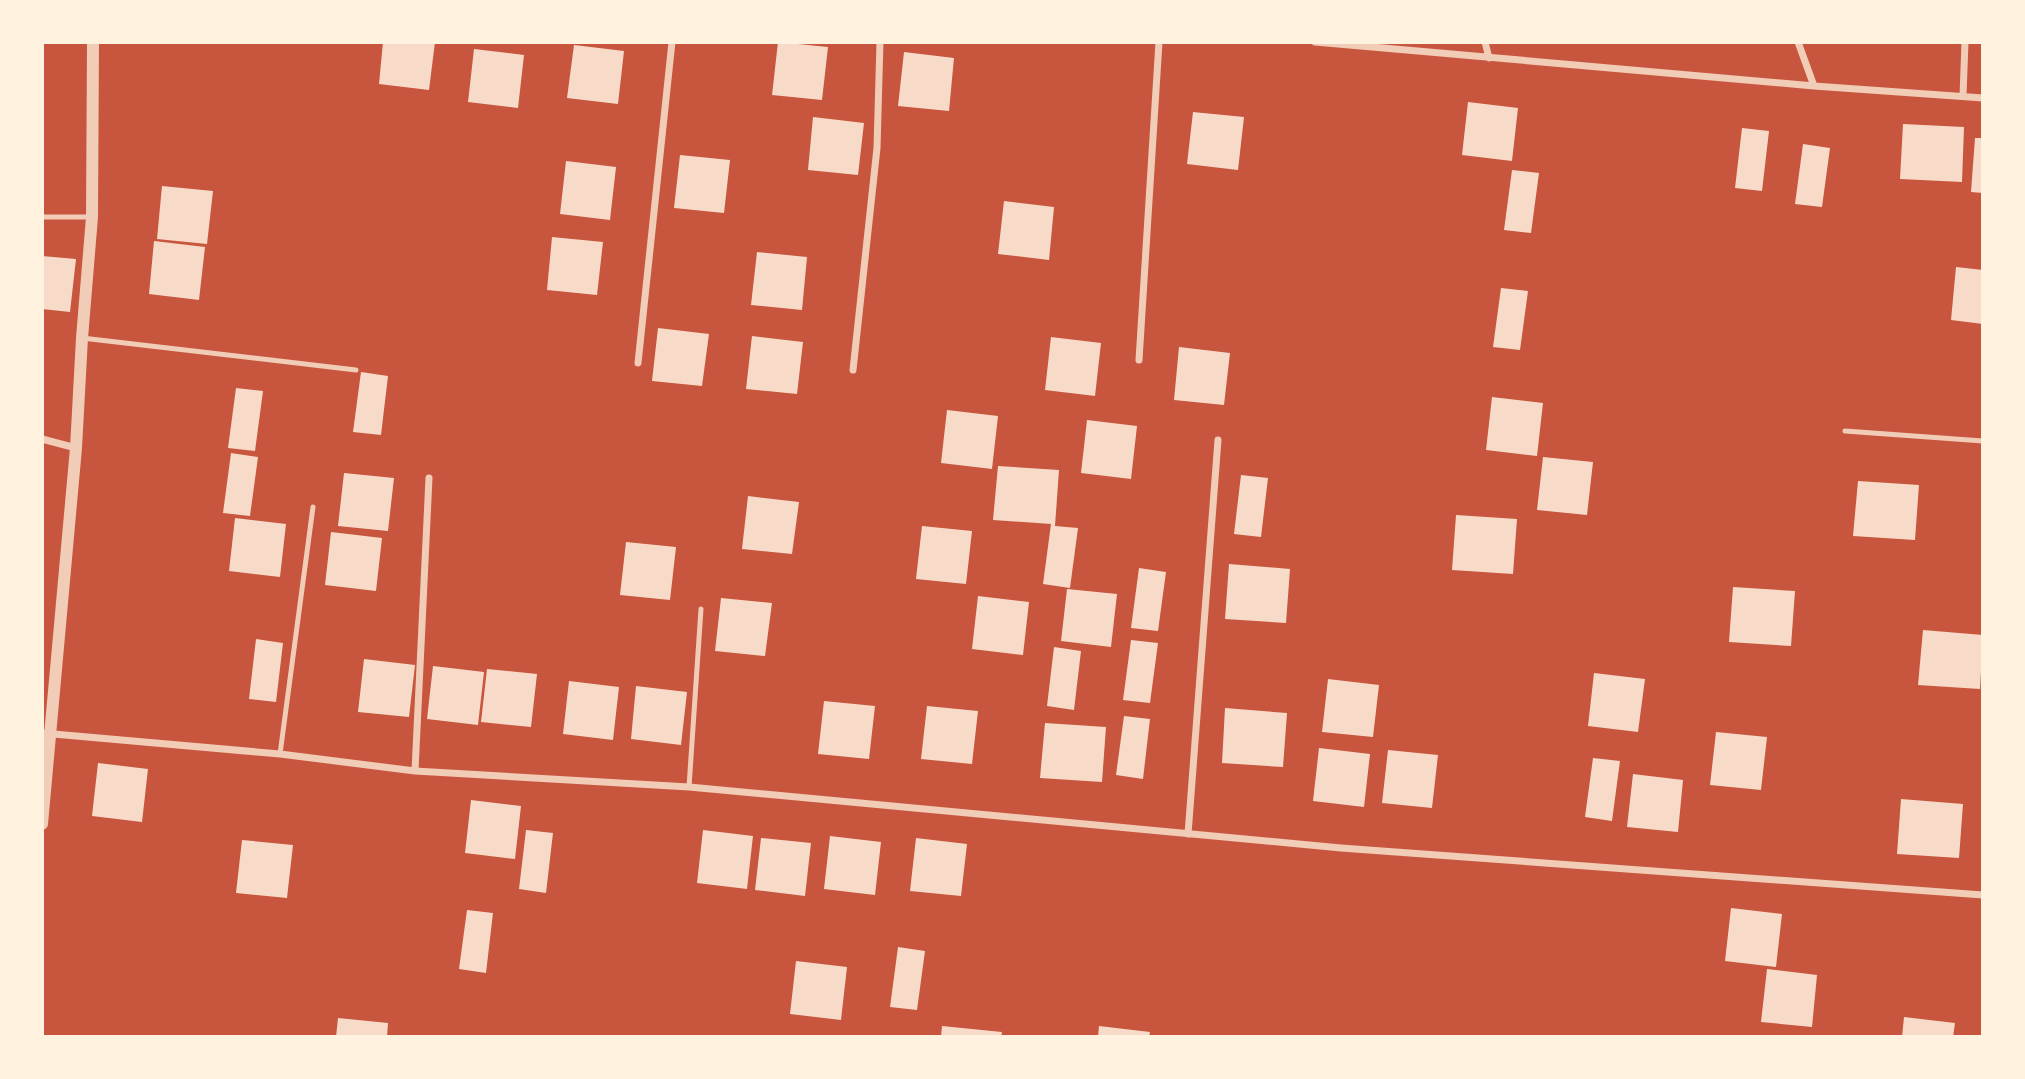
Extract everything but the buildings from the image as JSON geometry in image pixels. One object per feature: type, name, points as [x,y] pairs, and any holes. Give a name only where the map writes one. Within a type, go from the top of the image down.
[{"type":"street","points":[[42,824],[46,734],[76,448],[92,217],[93,42]]},
{"type":"street","points":[[638,363],[671,42]]},
{"type":"street","points":[[853,370],[877,148],[880,42]]},
{"type":"street","points":[[1139,360],[1159,42]]},
{"type":"street","points":[[1317,42],[1814,86],[1983,98]]},
{"type":"street","points":[[1485,42],[1489,58]]},
{"type":"street","points":[[1798,42],[1814,86]]},
{"type":"street","points":[[1962,96],[1965,42]]},
{"type":"street","points":[[42,439],[76,448]]},
{"type":"street","points":[[1188,834],[1218,440]]},
{"type":"street","points":[[415,771],[429,478]]},
{"type":"street","points":[[46,734],[280,754],[415,771],[689,787],[1341,848],[1983,895]]},
{"type":"lane","points":[[42,217],[92,217]]},
{"type":"lane","points":[[82,338],[356,370]]},
{"type":"lane","points":[[1845,431],[1983,442]]},
{"type":"lane","points":[[280,754],[313,507]]},
{"type":"lane","points":[[689,787],[701,609]]}]
